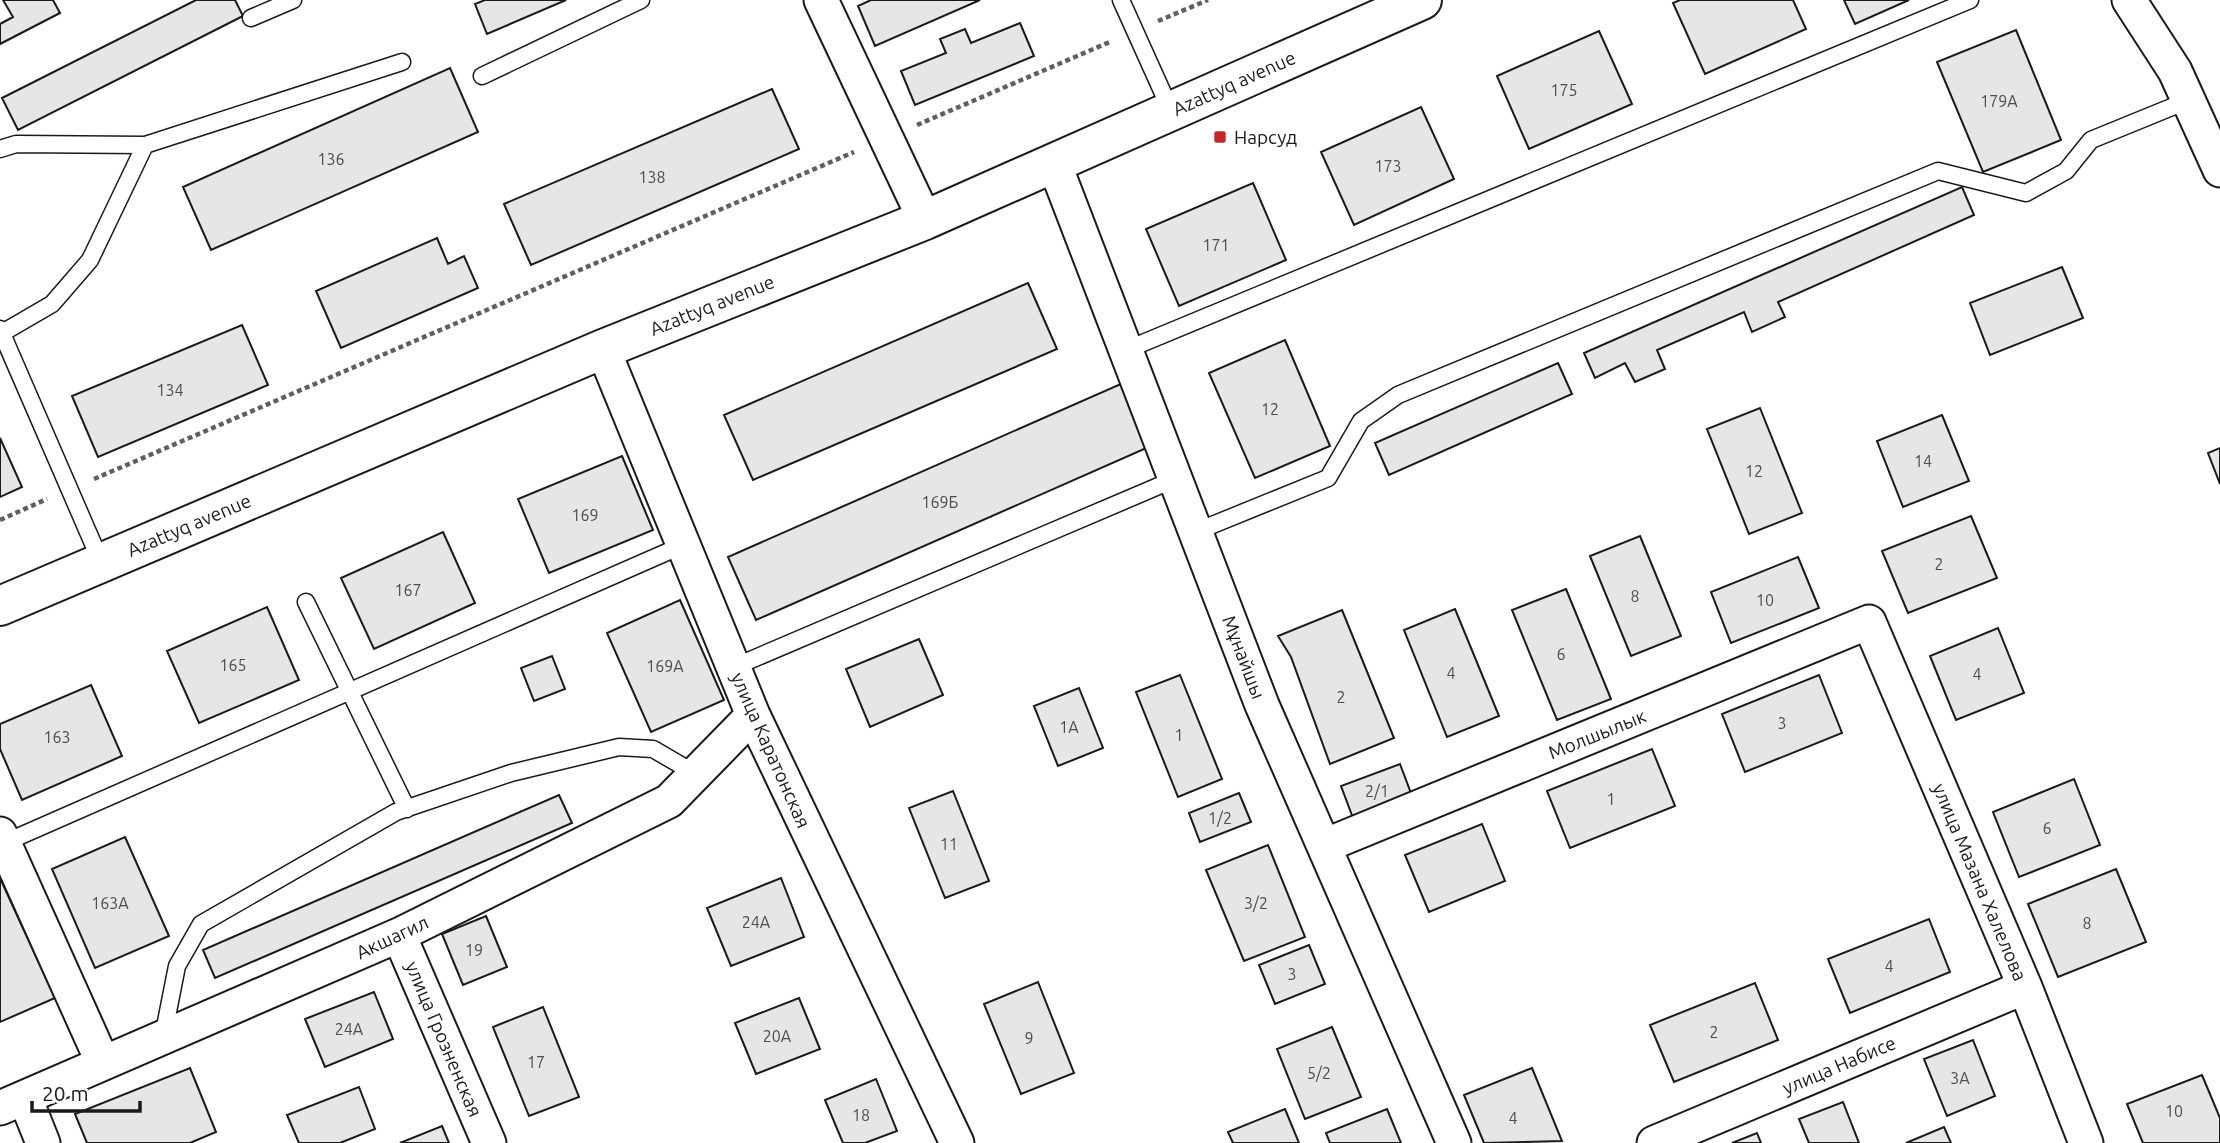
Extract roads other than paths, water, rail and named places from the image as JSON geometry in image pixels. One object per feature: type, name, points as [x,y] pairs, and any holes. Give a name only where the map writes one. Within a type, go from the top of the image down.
[{"type":"main road","name":"Azattyq avenue","points":[[0,606],[603,349],[925,220],[1422,0]]},
{"type":"street","points":[[821,0],[925,220]]},
{"type":"street","points":[[2129,0],[2175,71],[2220,170]]},
{"type":"street","name":"Мұнайшы","points":[[1054,163],[1262,705],[1454,1143]]},
{"type":"street","name":"улица Каратонская","points":[[603,349],[753,715],[957,1143]]},
{"type":"street","name":"Молшылык","points":[[1324,846],[1869,622]]},
{"type":"street","name":"улица Мазана Халелова","points":[[1869,622],[2025,987],[2087,1143]]},
{"type":"street","name":"Акшагил","points":[[12,1103],[399,935],[669,801],[753,715]]},
{"type":"street","points":[[2,839],[103,1063]]},
{"type":"street","name":"улица Грозненская","points":[[399,935],[489,1143]]},
{"type":"street","name":"улица Набисе","points":[[1654,1143],[2025,987]]},
{"type":"street","points":[[12,1103],[43,1143]]},
{"type":"lane","points":[[250,18],[293,0]]},
{"type":"lane","points":[[482,76],[641,0]]},
{"type":"lane","points":[[1121,0],[1171,111]]},
{"type":"lane","points":[[1126,351],[1970,0]]},
{"type":"lane","points":[[0,149],[16,144],[145,145],[402,62]]},
{"type":"lane","points":[[1195,532],[1328,478],[1361,421],[1398,395],[1938,171],[2026,193],[2066,171],[2091,140],[2189,100]]},
{"type":"lane","points":[[101,562],[1,331],[52,304],[90,260],[145,145]]},
{"type":"lane","points":[[734,667],[1175,479]]},
{"type":"lane","points":[[2,839],[683,545]]},
{"type":"lane","points":[[306,602],[407,809]]},
{"type":"lane","points":[[163,1037],[177,966],[201,924],[396,812],[511,773],[619,747],[653,749],[696,774]]},
{"type":"place","name":"Нарсуд","points":[[1220,137]]}]
